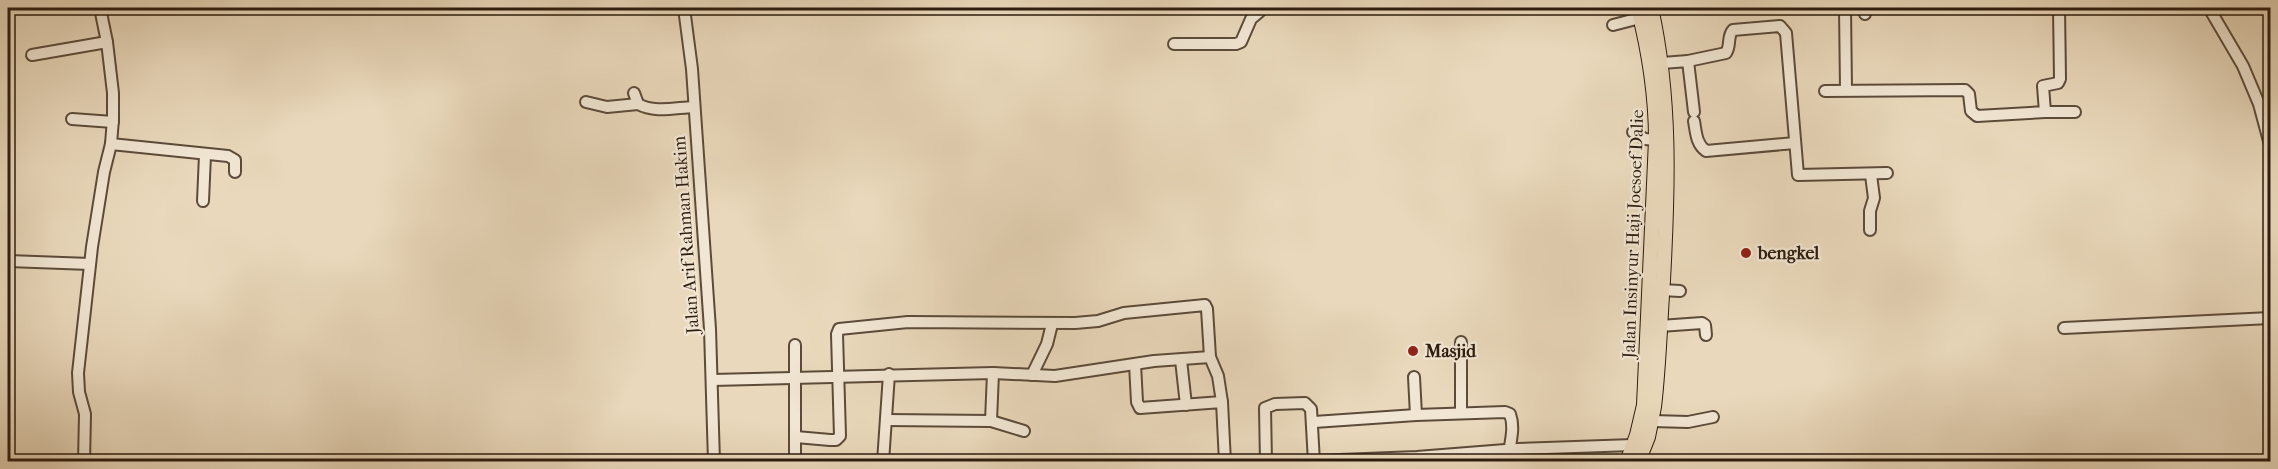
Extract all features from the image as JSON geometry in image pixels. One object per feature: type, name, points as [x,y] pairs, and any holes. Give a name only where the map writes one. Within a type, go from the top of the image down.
[{"type":"main road","name":"Jalan Insinyur Haji Joesoef Dalie","points":[[1638,462],[1652,421],[1667,211],[1668,136],[1662,63],[1651,8]]},
{"type":"main road","name":"Jalan Insinyur Haji Joesoef Dalie","points":[[1627,462],[1644,405],[1646,388],[1656,140],[1656,110],[1652,79],[1639,13]]},
{"type":"street","points":[[84,462],[85,414],[79,392],[78,373],[90,264],[113,122],[113,93],[100,8]]},
{"type":"street","name":"Jalan Arif Rahman Hakim","points":[[684,8],[692,69],[710,329],[714,462]]},
{"type":"street","points":[[1174,44],[1236,44],[1241,42],[1251,19],[1264,8]]},
{"type":"street","points":[[1845,8],[1846,90]]},
{"type":"street","points":[[2044,112],[2043,86],[2058,83],[2060,79],[2058,8]]},
{"type":"street","points":[[2209,8],[2243,66],[2259,104],[2271,145]]},
{"type":"street","points":[[1613,25],[1639,13]]},
{"type":"street","points":[[1662,63],[1688,61],[1726,53],[1733,30],[1780,26],[1786,33],[1797,171],[1800,176],[1887,173]]},
{"type":"street","points":[[32,54],[107,42]]},
{"type":"street","points":[[1688,61],[1697,139],[1706,151],[1795,142]]},
{"type":"street","points":[[1826,91],[1965,90],[1969,94],[1971,111],[1977,116],[2075,112]]},
{"type":"street","points":[[634,93],[638,104],[645,109],[693,107]]},
{"type":"street","points":[[586,102],[607,107],[638,104]]},
{"type":"street","points":[[72,119],[113,122]]},
{"type":"street","points":[[1633,132],[1645,139],[1656,140]]},
{"type":"street","points":[[111,144],[234,158],[235,172]]},
{"type":"street","points":[[203,201],[205,155]]},
{"type":"street","points":[[1870,230],[1870,211],[1874,198],[1871,175]]},
{"type":"street","points":[[8,261],[90,264]]},
{"type":"street","points":[[1662,290],[1680,291]]},
{"type":"street","points":[[796,437],[830,440],[838,439],[841,432],[837,376],[837,334],[841,328],[908,322],[1052,324],[1098,321],[1124,313],[1205,305],[1210,357],[1218,376],[1222,402],[1225,462]]},
{"type":"street","points":[[2064,328],[2271,318]]},
{"type":"street","points":[[1660,327],[1702,323],[1705,325],[1706,335]]},
{"type":"street","points":[[1032,375],[1047,344],[1052,324]]},
{"type":"street","points":[[1461,342],[1461,413]]},
{"type":"street","points":[[795,345],[795,462]]},
{"type":"street","points":[[712,380],[993,373],[1055,376],[1135,364],[1210,357]]},
{"type":"street","points":[[1180,360],[1186,405]]},
{"type":"street","points":[[1135,364],[1137,404],[1140,408],[1222,402]]},
{"type":"street","points":[[991,421],[993,373]]},
{"type":"street","points":[[883,462],[889,375]]},
{"type":"street","points":[[1414,377],[1416,415]]},
{"type":"street","points":[[1266,462],[1265,410],[1267,406],[1308,404],[1314,422],[1314,461],[1417,459],[1513,449],[1633,445]]},
{"type":"street","points":[[1314,422],[1505,412],[1510,414],[1515,462]]},
{"type":"street","points":[[1652,421],[1688,422],[1713,417]]},
{"type":"street","points":[[886,420],[991,421],[1024,431]]},
{"type":"street","points":[[1509,462],[1513,449]]},
{"type":"shaded area","points":[[761,8],[964,8],[909,12],[762,13]]},
{"type":"place","name":"bengkel","points":[[1746,253]]},
{"type":"place","name":"Masjid","points":[[1413,351]]}]
